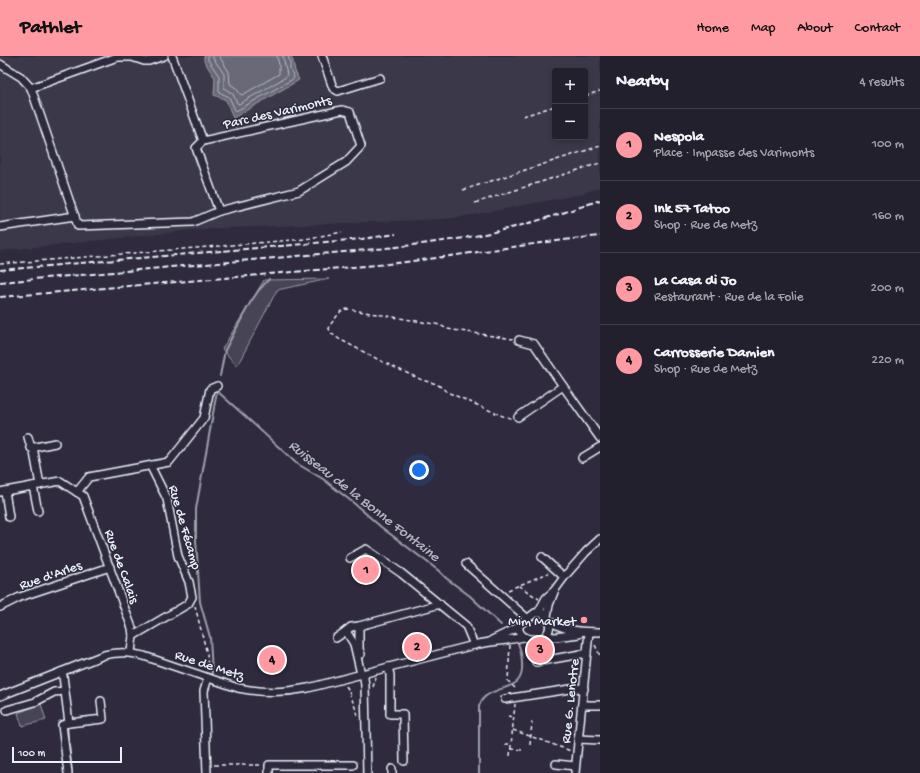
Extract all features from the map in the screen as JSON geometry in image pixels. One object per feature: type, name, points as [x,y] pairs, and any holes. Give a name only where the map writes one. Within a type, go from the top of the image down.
[{"type":"street","points":[[31,88],[119,56],[149,61],[164,56]]},
{"type":"street","points":[[0,64],[31,88],[78,226],[193,222],[219,210],[196,148],[202,141],[172,56]]},
{"type":"street","points":[[322,56],[333,88],[338,91],[380,78]]},
{"type":"street","name":"Parc des Varimonts","points":[[202,141],[342,110],[350,112],[361,146],[346,162],[299,191],[219,210]]},
{"type":"street","points":[[0,227],[75,216]]},
{"type":"street","points":[[519,340],[534,344],[562,386],[600,438]]},
{"type":"street","points":[[9,516],[2,491],[60,481],[77,492],[89,477],[169,462],[204,418],[210,389],[217,386]]},
{"type":"street","points":[[518,417],[562,386]]},
{"type":"street","points":[[28,437],[30,448],[55,443]]},
{"type":"street","points":[[33,447],[38,511]]},
{"type":"street","points":[[582,458],[600,447]]},
{"type":"street","name":"Rue de Fécamp","points":[[152,466],[152,469],[167,499],[178,556],[188,582],[192,598]]},
{"type":"street","name":"Rue de Calais","points":[[77,492],[83,496],[132,628],[133,636],[131,652]]},
{"type":"street","points":[[538,613],[546,598],[554,591],[586,552],[600,539]]},
{"type":"street","points":[[350,558],[366,549],[440,604],[466,626],[474,645]]},
{"type":"street","points":[[542,557],[564,577]]},
{"type":"street","points":[[466,564],[528,619]]},
{"type":"street","name":"Rue d'Arles","points":[[0,606],[20,597],[110,567]]},
{"type":"street","points":[[546,636],[549,627],[549,605],[554,591]]},
{"type":"street","points":[[133,636],[188,604],[192,598]]},
{"type":"street","points":[[336,638],[351,627],[440,604]]},
{"type":"street","points":[[588,632],[555,637],[546,636],[535,639],[523,637],[518,630],[519,625],[535,613],[538,613],[545,614],[548,619],[566,629],[600,632]]},
{"type":"street","points":[[359,626],[359,649],[364,678],[365,696],[367,773]]},
{"type":"street","name":"Rue de Metz","points":[[488,642],[519,627]]},
{"type":"street","points":[[346,631],[354,644],[363,673]]},
{"type":"street","name":"Rue G. Lenotre","points":[[575,769],[584,689],[588,632]]},
{"type":"street","name":"Rue de Metz","points":[[0,696],[104,655],[118,652],[131,652],[238,688],[266,692],[295,690],[474,645],[523,637]]},
{"type":"street","points":[[536,662],[587,654]]},
{"type":"street","points":[[388,667],[390,676],[390,714],[403,714],[404,760]]},
{"type":"street","points":[[61,672],[63,676],[69,723]]},
{"type":"street","points":[[207,769],[204,691],[208,678]]},
{"type":"street","points":[[504,699],[577,688],[584,689]]},
{"type":"street","points":[[7,710],[35,702],[54,692],[65,690]]},
{"type":"street","points":[[68,773],[62,724],[103,719],[101,702]]},
{"type":"street","points":[[582,705],[600,705]]},
{"type":"street","points":[[578,739],[600,740]]},
{"type":"street","points":[[556,764],[575,769]]},
{"type":"street","points":[[269,773],[269,765],[353,765]]},
{"type":"path","points":[[588,95],[600,91]]},
{"type":"path","points":[[523,116],[552,107]]},
{"type":"path","points":[[463,190],[600,146]]},
{"type":"path","points":[[476,203],[600,163]]},
{"type":"path","points":[[0,264],[305,240],[342,232]]},
{"type":"path","points":[[518,417],[505,417],[447,392],[437,384],[422,380],[383,362],[345,342],[332,334],[329,330],[330,326],[341,311],[347,309],[440,325],[447,329],[519,340]]},
{"type":"path","points":[[501,595],[556,570]]},
{"type":"path","points":[[519,586],[544,603]]},
{"type":"path","points":[[192,598],[207,654],[208,678]]},
{"type":"path","points":[[508,640],[510,645],[508,681],[521,693],[522,701],[515,702],[510,756]]},
{"type":"path","points":[[365,696],[370,696],[378,670]]},
{"type":"path","points":[[340,679],[348,689],[358,715],[366,722]]},
{"type":"path","points":[[508,716],[514,717]]},
{"type":"path","points":[[530,745],[532,722]]},
{"type":"path","points":[[513,730],[577,753]]},
{"type":"path","points":[[505,744],[511,744]]},
{"type":"path","points":[[511,749],[523,750]]},
{"type":"path","points":[[207,769],[269,765]]},
{"type":"shaded area","points":[[0,56],[600,56],[600,187],[582,194],[445,219],[204,229],[0,251]]},
{"type":"shaded area","points":[[329,279],[277,290],[237,366],[222,349],[264,280]]},
{"type":"shaded area","points":[[41,704],[46,720],[22,726],[18,713]]},
{"type":"water","points":[[204,56],[291,56],[299,80],[233,118],[226,100],[214,95],[215,78],[204,61]]},
{"type":"waterway","name":"Ruisseau de la Bonne Fontaine","points":[[220,376],[225,350],[250,303],[269,279]]},
{"type":"waterway","name":"Ruisseau de la Bonne Fontaine","points":[[217,391],[296,463],[323,479],[356,505],[381,527],[470,596],[501,625]]},
{"type":"waterway","points":[[212,674],[210,637],[200,602],[196,540],[196,509],[217,391]]},
{"type":"waterway","name":"Ruisseau de la Bonne Fontaine","points":[[479,773],[479,706],[482,700],[492,692],[511,686],[519,679],[522,673],[522,661],[518,643]]},
{"type":"waterway","points":[[67,724],[72,773]]},
{"type":"railway","points":[[0,282],[366,250],[439,242],[516,227],[600,200]]},
{"type":"railway","points":[[0,270],[362,239],[396,234]]},
{"type":"railway","points":[[0,297],[388,264],[600,236]]},
{"type":"place","name":"Nespola","points":[[366,570]]},
{"type":"place","name":"Mim Market","points":[[584,620]]},
{"type":"place","name":"Ink 57 Tatoo","points":[[417,647]]},
{"type":"place","name":"La Casa di Jo","points":[[540,650]]},
{"type":"place","name":"Carrosserie Damien","points":[[272,660]]}]
